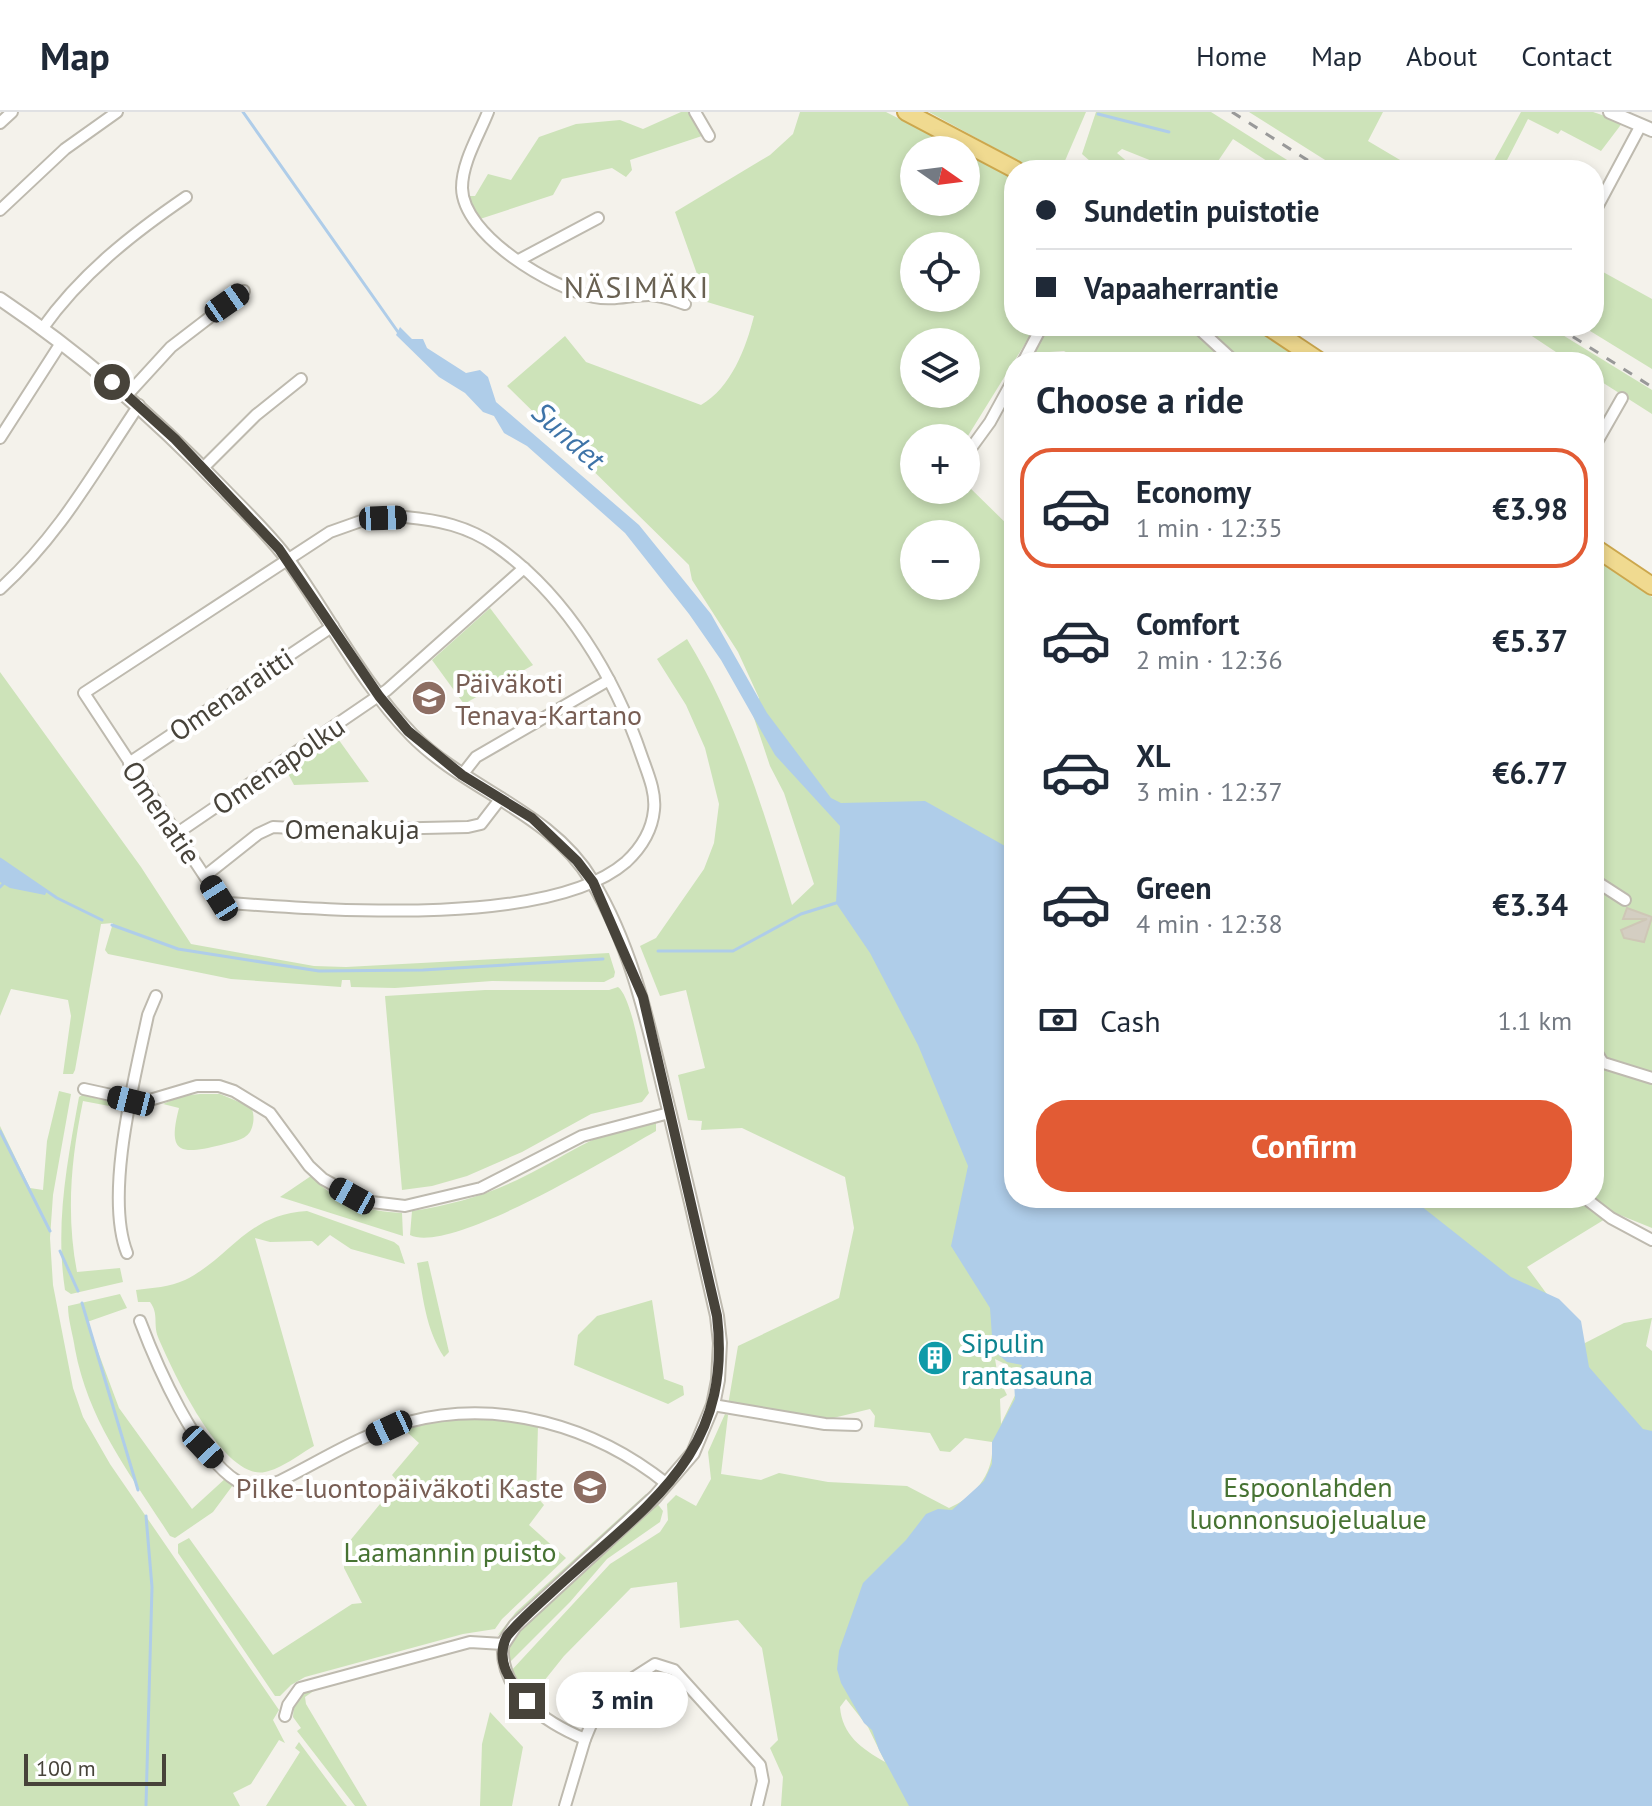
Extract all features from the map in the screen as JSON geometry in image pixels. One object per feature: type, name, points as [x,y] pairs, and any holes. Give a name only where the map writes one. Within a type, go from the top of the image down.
[{"type":"highway","points":[[906,112],[1004,164]]},
{"type":"highway","points":[[1282,336],[1306,352]]},
{"type":"highway","points":[[1604,554],[1652,586]]},
{"type":"street","points":[[0,123],[12,112]]},
{"type":"street","points":[[0,210],[65,149],[117,112]]},
{"type":"street","points":[[488,112],[463,173],[463,196],[479,225],[498,246],[550,280],[590,296],[614,300],[647,295],[685,304]]},
{"type":"street","points":[[695,112],[709,136]]},
{"type":"street","points":[[1604,197],[1647,127],[1610,112]]},
{"type":"street","points":[[42,329],[86,276],[119,245],[186,197]]},
{"type":"street","points":[[519,260],[598,218]]},
{"type":"street","points":[[128,394],[171,347],[244,291]]},
{"type":"street","points":[[0,299],[128,394],[203,468],[287,559],[379,696],[415,738],[462,775],[532,818],[577,861],[593,882],[643,997],[717,1316],[720,1362],[713,1405],[696,1449],[667,1484],[515,1626],[503,1644],[506,1673],[527,1701],[544,1719],[585,1739]]},
{"type":"street","points":[[1207,336],[1224,352]]},
{"type":"street","points":[[0,438],[61,343]]},
{"type":"street","points":[[203,468],[256,415],[301,379]]},
{"type":"street","points":[[980,436],[1004,396]]},
{"type":"street","points":[[1604,430],[1622,398]]},
{"type":"street","points":[[0,589],[20,571],[85,492],[139,405]]},
{"type":"street","name":"Omenatie","points":[[405,517],[461,527],[495,545],[524,568],[571,621],[609,680],[636,739],[654,794],[649,832],[637,850],[624,864],[571,893],[532,900],[450,908],[340,911],[229,903],[219,898],[84,693],[287,559],[330,532],[361,521],[405,517]]},
{"type":"street","name":"Omenapolku","points":[[176,834],[379,696],[427,657],[524,568]]},
{"type":"street","name":"Omenaraitti","points":[[129,763],[333,626]]},
{"type":"street","points":[[462,775],[476,757],[609,680]]},
{"type":"street","name":"Omenakuja","points":[[205,876],[258,834],[273,827],[334,830],[468,827],[481,824],[501,798]]},
{"type":"street","points":[[1604,886],[1625,900]]},
{"type":"street","points":[[127,1253],[121,1230],[120,1187],[131,1101],[148,1015],[156,996]]},
{"type":"street","points":[[1604,1063],[1652,1078]]},
{"type":"street","points":[[84,1089],[131,1101],[153,1101],[176,1090],[197,1086],[219,1086],[234,1091],[270,1113],[309,1166],[323,1179],[363,1201],[405,1206],[481,1188],[582,1136],[669,1113]]},
{"type":"street","points":[[1598,1208],[1652,1240]]},
{"type":"street","points":[[140,1321],[153,1357],[203,1447],[238,1482],[267,1486],[408,1422],[485,1413],[548,1422],[576,1431],[620,1452],[667,1484]]},
{"type":"street","points":[[713,1405],[825,1424],[856,1425]]},
{"type":"street","points":[[285,1716],[288,1705],[300,1688],[314,1683],[470,1642],[503,1644]]},
{"type":"street","points":[[565,1806],[585,1739],[602,1698],[655,1664],[664,1664],[674,1670],[760,1765],[763,1781],[757,1806]]},
{"type":"green space","points":[[681,112],[688,112],[697,122],[702,136],[630,160],[632,170],[626,177],[612,168],[562,179],[553,195],[480,219],[468,196],[475,196],[488,174],[511,180],[539,137],[576,124],[620,120],[643,129]]},
{"type":"green space","points":[[800,112],[886,112],[933,136],[900,136],[900,216],[980,216],[980,161],[1004,174],[1004,336],[1030,336],[1020,352],[1004,352],[1004,378],[975,424],[900,424],[900,504],[980,504],[980,498],[1004,521],[1004,1208],[1604,1208],[1604,565],[1652,597],[1652,1228],[1615,1213],[1527,1267],[1585,1346],[1585,1343],[1624,1323],[1652,1318],[1646,1346],[1652,1351],[1652,1806],[781,1806],[783,1777],[770,1748],[778,1740],[762,1648],[738,1620],[680,1628],[677,1582],[631,1588],[564,1656],[540,1686],[535,1704],[510,1672],[610,1564],[660,1532],[668,1520],[667,1504],[676,1495],[696,1506],[711,1479],[708,1452],[725,1414],[728,1415],[721,1474],[761,1480],[779,1473],[828,1482],[907,1486],[949,1508],[968,1497],[982,1482],[992,1453],[992,1442],[965,1438],[950,1452],[940,1451],[930,1433],[874,1427],[875,1416],[870,1409],[825,1420],[728,1405],[738,1346],[839,1298],[854,1228],[845,1177],[742,1128],[701,1130],[702,1121],[688,1120],[678,1075],[705,1068],[686,990],[660,996],[640,946],[656,938],[704,869],[714,843],[719,804],[705,748],[686,705],[657,659],[687,639],[735,735],[760,802],[792,905],[814,884],[784,793],[770,766],[752,712],[759,698],[738,652],[692,580],[689,565],[507,386],[565,336],[586,362],[701,405],[712,398],[736,366],[754,316],[707,302],[675,212],[770,155],[793,134]],"holes":[[[995,1359],[1005,1364],[1021,1383],[1001,1424],[1000,1399],[1007,1395],[998,1377]],[[846,1699],[868,1727],[885,1762],[849,1733],[840,1707]]]},
{"type":"green space","points":[[929,112],[1086,112],[1065,160],[1017,160],[980,140],[980,136],[973,136]]},
{"type":"green space","points":[[1096,112],[1211,112],[1287,160],[1266,160],[1233,139],[1219,160],[1150,160],[1122,149],[1117,153],[1125,160],[1089,160],[1082,154]]},
{"type":"green space","points":[[1249,112],[1383,112],[1368,141],[1400,160],[1325,160]]},
{"type":"green space","points":[[1521,112],[1593,112],[1623,122],[1601,151],[1561,130],[1558,134],[1528,119],[1507,160],[1495,160]]},
{"type":"green space","points":[[1604,273],[1652,299],[1652,369],[1598,336],[1604,336]]},
{"type":"green space","points":[[1043,336],[1265,336],[1288,352],[1064,351],[1035,352]]},
{"type":"green space","points":[[1532,336],[1564,336],[1590,352],[1556,352]]},
{"type":"green space","points":[[1604,360],[1652,390],[1652,414],[1604,383]]},
{"type":"green space","points":[[490,608],[533,665],[464,704],[432,660]]},
{"type":"green space","points":[[0,672],[141,867],[191,944],[314,966],[346,967],[609,953],[614,977],[604,982],[492,981],[395,988],[351,987],[350,980],[342,980],[341,987],[231,979],[108,954],[105,950],[113,923],[101,924],[75,1070],[73,1074],[63,1074],[71,1016],[68,1000],[11,989],[0,1016]]},
{"type":"green space","points":[[336,736],[369,782],[294,785],[285,768]]},
{"type":"green space","points":[[618,987],[633,1020],[649,1093],[642,1102],[591,1114],[522,1152],[467,1176],[432,1186],[402,1190],[385,996],[485,990],[609,990]]},
{"type":"green space","points":[[59,1091],[71,1094],[53,1195],[50,1238],[53,1285],[73,1388],[83,1417],[110,1464],[279,1710],[273,1720],[285,1743],[279,1740],[251,1784],[233,1793],[240,1806],[0,1806],[0,1126],[30,1188],[43,1190],[47,1141]]},
{"type":"green space","points":[[220,1094],[251,1107],[254,1120],[250,1132],[241,1139],[207,1148],[180,1148],[175,1135],[179,1108],[163,1104],[181,1096]]},
{"type":"green space","points":[[82,1095],[121,1104],[125,1109],[83,1101],[71,1186],[77,1272],[120,1268],[123,1282],[71,1294],[65,1290],[62,1265],[62,1217],[70,1146],[79,1097]]},
{"type":"green space","points":[[656,1122],[656,1131],[533,1200],[460,1231],[431,1237],[410,1235],[412,1211],[484,1193],[525,1176],[604,1135],[638,1124]]},
{"type":"green space","points":[[311,1176],[331,1193],[353,1204],[402,1213],[403,1236],[280,1197]]},
{"type":"green space","points":[[307,1211],[394,1242],[399,1246],[405,1264],[351,1249],[330,1235],[318,1246],[312,1241],[270,1242],[255,1238],[314,1446],[271,1470],[249,1470],[232,1459],[201,1420],[158,1337],[153,1306],[150,1302],[138,1302],[136,1290],[185,1280],[254,1228],[286,1214]]},
{"type":"green space","points":[[428,1261],[449,1352],[444,1357],[429,1323],[421,1288],[417,1263]]},
{"type":"green space","points":[[120,1294],[127,1308],[87,1322],[119,1408],[192,1509],[227,1477],[233,1485],[213,1512],[175,1538],[170,1536],[113,1447],[81,1376],[68,1306]]},
{"type":"green space","points":[[652,1300],[664,1379],[683,1386],[684,1395],[668,1404],[574,1365],[578,1335],[597,1316]]},
{"type":"green space","name":"Laamannin puisto","points":[[482,1417],[538,1425],[536,1496],[544,1505],[529,1525],[566,1558],[495,1629],[463,1634],[305,1677],[280,1696],[275,1696],[178,1553],[178,1544],[189,1538],[273,1655],[352,1604],[362,1603],[344,1568],[344,1548],[398,1482],[392,1475],[419,1443],[408,1433],[409,1427],[448,1419]]},
{"type":"green space","points":[[646,1494],[649,1495],[497,1636],[516,1612]]},
{"type":"green space","points":[[656,1502],[663,1511],[660,1522],[607,1559],[570,1602],[508,1664],[506,1646],[509,1638]]},
{"type":"green space","points":[[318,1688],[305,1697],[306,1704],[367,1806],[355,1806],[297,1731],[301,1728],[293,1717],[294,1704],[305,1692]]},
{"type":"green space","points":[[490,1712],[523,1747],[512,1806],[480,1806],[482,1744]]},
{"type":"green space","points":[[299,1742],[347,1806],[266,1806],[300,1752],[295,1748]]},
{"type":"water","name":"Espoonlahden luonnonsuojelualue","points":[[400,327],[412,339],[423,339],[427,348],[466,373],[480,370],[488,377],[496,402],[639,525],[711,614],[767,713],[831,798],[841,803],[925,801],[1004,845],[1004,1208],[1424,1208],[1511,1277],[1559,1299],[1581,1321],[1589,1367],[1643,1429],[1652,1431],[1652,1806],[909,1806],[879,1750],[872,1730],[864,1723],[841,1683],[837,1669],[839,1651],[863,1583],[906,1540],[926,1514],[938,1509],[952,1510],[984,1481],[992,1464],[992,1442],[1015,1399],[1014,1382],[1022,1365],[1007,1362],[993,1350],[990,1308],[951,1246],[968,1166],[918,1045],[870,953],[836,903],[840,826],[775,755],[721,660],[625,533],[527,446],[504,433],[494,416],[483,412],[465,393],[439,377],[396,335]]},
{"type":"water","points":[[0,859],[47,891],[45,895],[10,888],[0,882]]},
{"type":"building","points":[[1627,908],[1652,917],[1644,942],[1624,938],[1621,930],[1647,919],[1623,919]]},
{"type":"waterway","name":"Sundet","points":[[243,112],[398,332]]},
{"type":"waterway","points":[[1098,114],[1169,132]]},
{"type":"waterway","points":[[0,859],[57,898],[102,920]]},
{"type":"waterway","points":[[0,887],[3,884]]},
{"type":"waterway","points":[[658,951],[733,951],[801,914],[836,903]]},
{"type":"waterway","points":[[112,925],[178,949],[319,971],[423,970],[603,959]]},
{"type":"waterway","points":[[0,1131],[50,1231]]},
{"type":"waterway","points":[[60,1251],[78,1291]]},
{"type":"waterway","points":[[82,1303],[138,1490]]},
{"type":"waterway","points":[[146,1516],[152,1587],[146,1805]]},
{"type":"railway","points":[[1232,112],[1307,160]]},
{"type":"railway","points":[[1572,336],[1597,352]]},
{"type":"railway","points":[[1604,356],[1652,387]]},
{"type":"place","name":"Päiväkoti Tenava-Kartano","points":[[429,698]]},
{"type":"place","name":"Sipulin rantasauna","points":[[935,1358]]},
{"type":"place","name":"Pilke-luontopäiväkoti Kaste","points":[[590,1487]]},
{"type":"district","name":"NÄSIMÄKI","points":[[637,286]]},
{"type":"route","points":[[112,382],[175,439],[279,549],[379,696],[408,731],[462,775],[532,818],[577,861],[593,882],[610,916],[643,997],[717,1316],[720,1343],[718,1380],[713,1405],[696,1449],[672,1480],[507,1636],[502,1654],[506,1673],[527,1701]]}]
